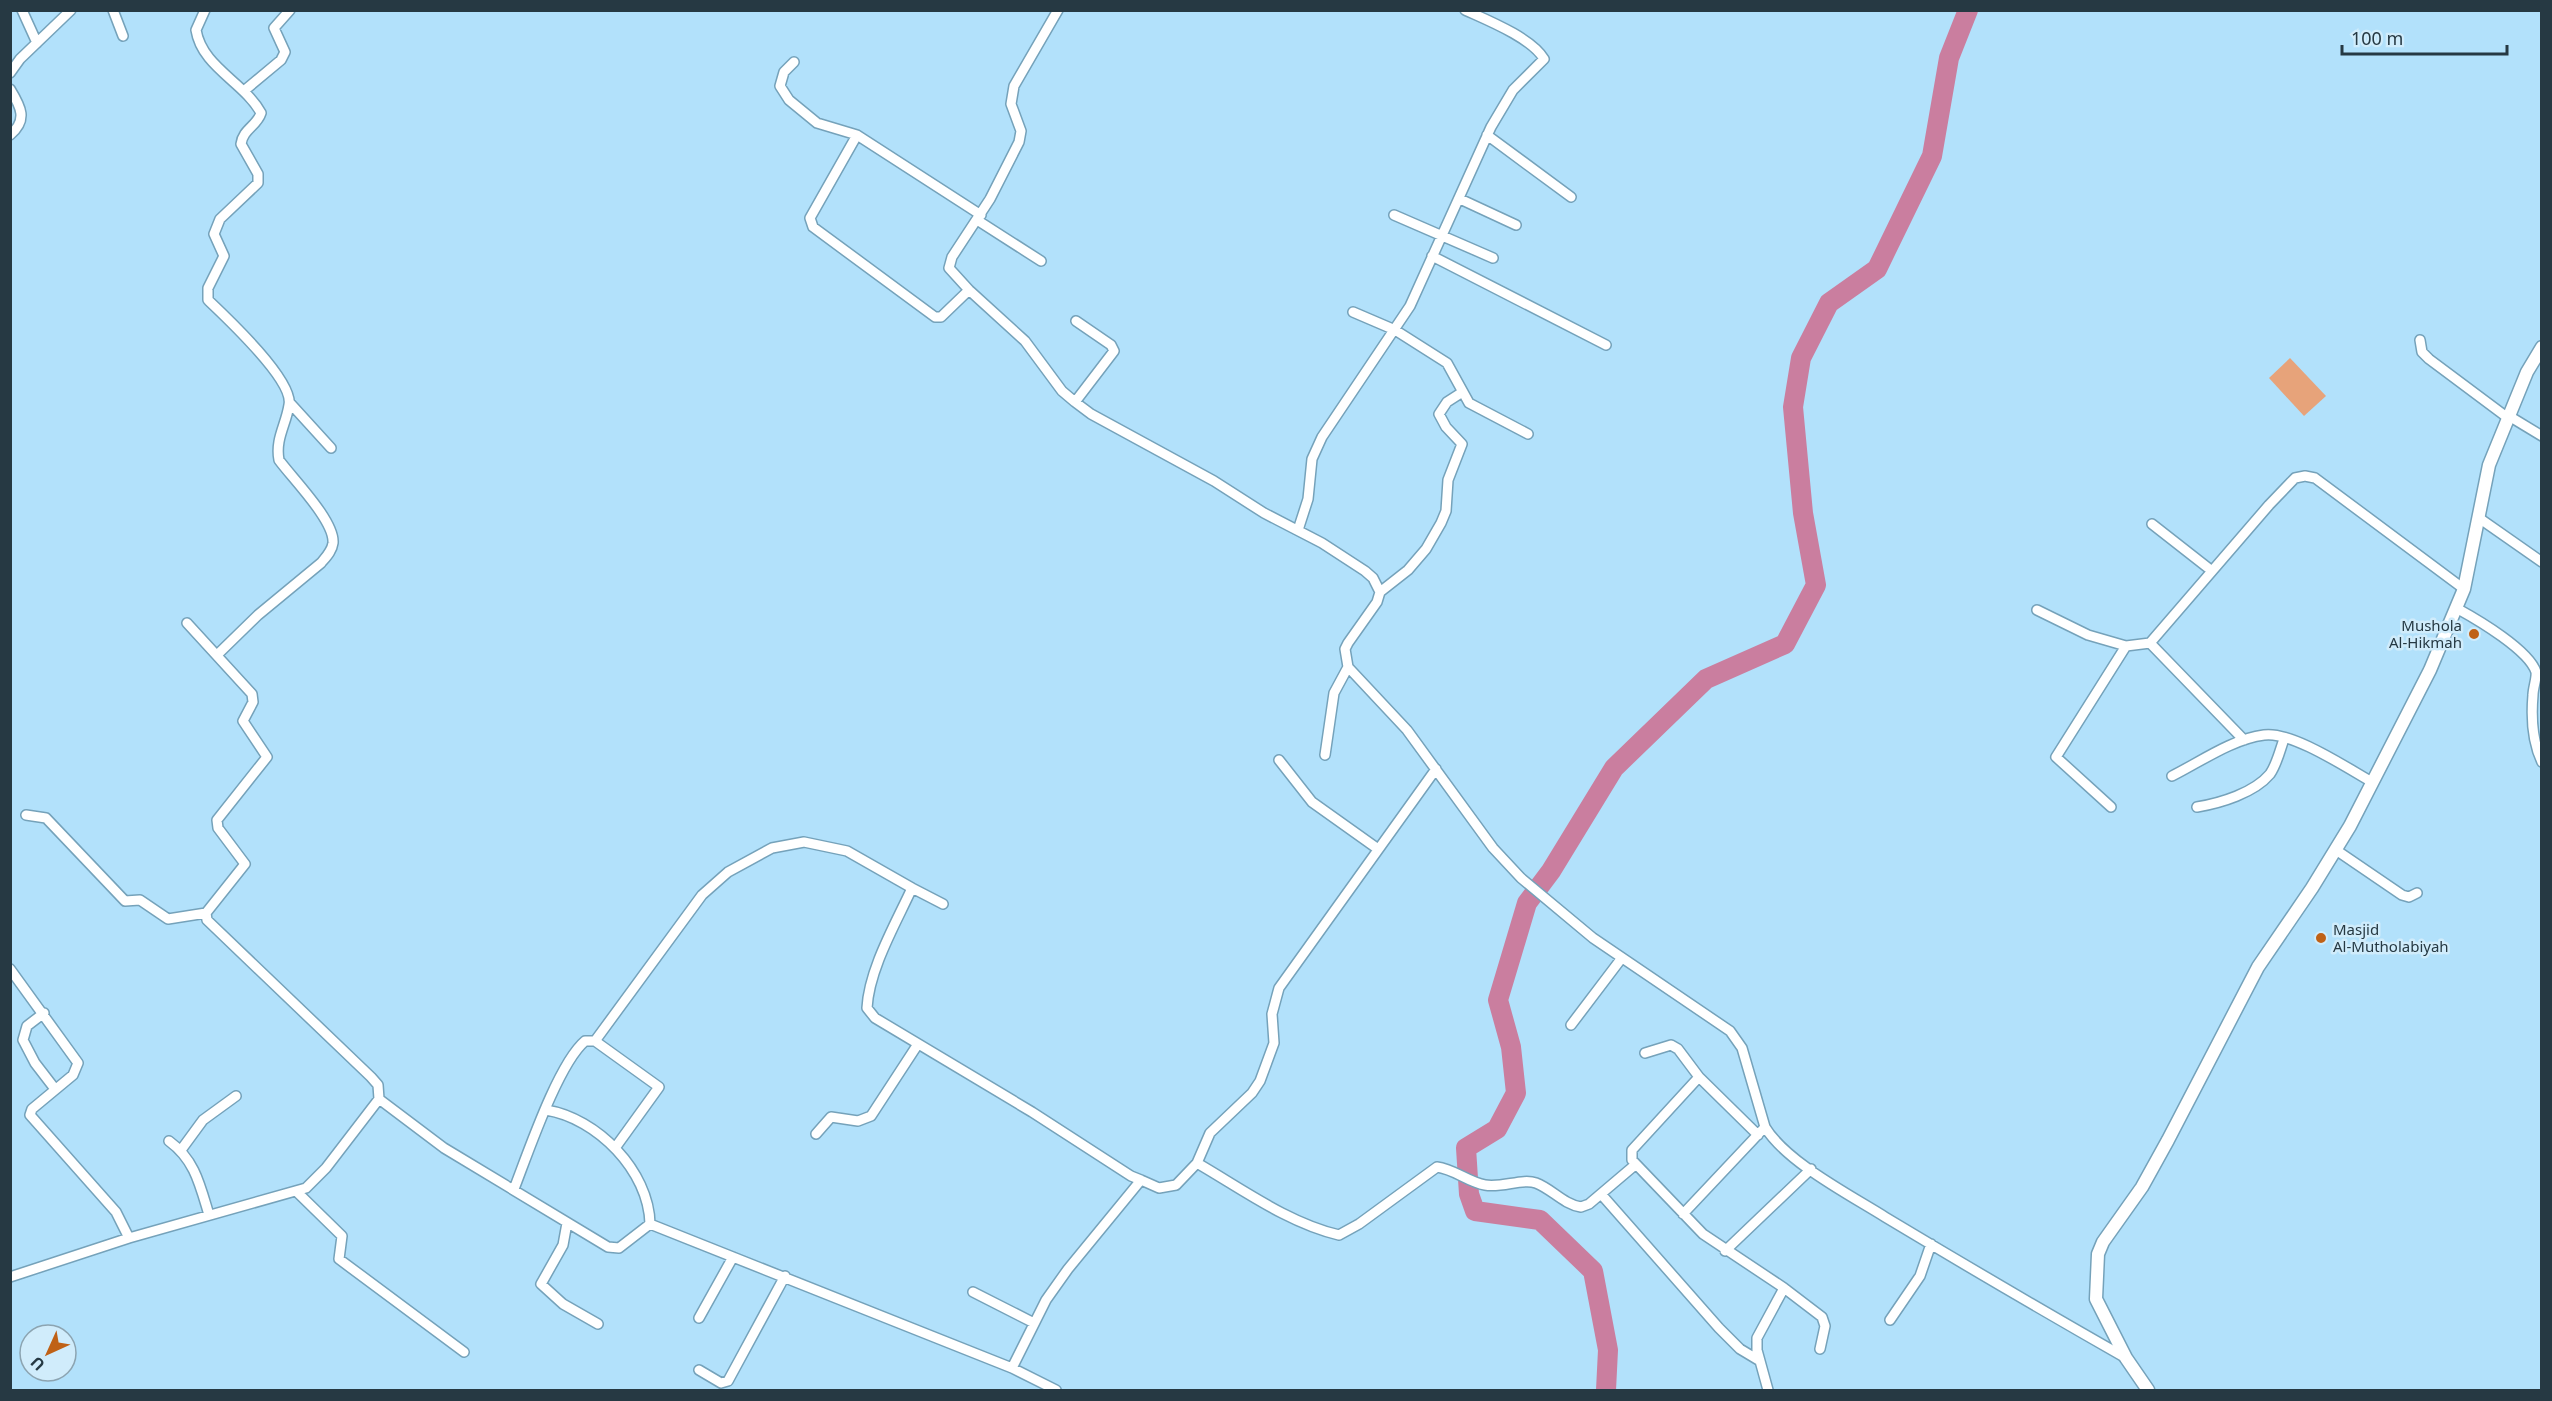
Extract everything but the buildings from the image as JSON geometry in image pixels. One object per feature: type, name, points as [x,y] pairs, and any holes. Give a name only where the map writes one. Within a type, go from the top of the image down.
[{"type":"street","points":[[22,10],[38,43]]},
{"type":"street","points":[[10,73],[71,10]]},
{"type":"street","points":[[113,10],[123,36]]},
{"type":"street","points":[[205,10],[196,30],[202,48],[209,60],[245,90],[261,113],[259,121],[245,131],[241,144],[258,174],[258,183],[220,219],[214,234],[224,256],[208,288],[208,300],[244,334],[285,383],[290,403],[331,448]]},
{"type":"street","points":[[245,90],[281,60],[285,52],[274,28],[290,10]]},
{"type":"street","points":[[1058,10],[1014,86],[1011,104],[1021,137],[979,217],[949,263],[949,268],[969,290],[1025,340],[1062,391],[1075,402],[1091,414],[1214,481],[1264,513],[1298,530],[1365,571],[1373,578],[1380,592]]},
{"type":"street","points":[[1298,530],[1308,499],[1312,459],[1317,448],[1395,330],[1418,290],[1487,135],[1513,90],[1544,59],[1540,53],[1512,33],[1465,10]]},
{"type":"street","points":[[794,62],[784,72],[780,86],[789,100],[817,123],[857,135],[1041,261]]},
{"type":"street","points":[[10,89],[22,114],[19,128],[10,135]]},
{"type":"street","points":[[857,135],[810,218],[813,227],[935,317],[941,317],[969,290]]},
{"type":"street","points":[[1487,135],[1571,197]]},
{"type":"street","points":[[1460,199],[1516,225]]},
{"type":"street","points":[[1394,215],[1493,258]]},
{"type":"street","points":[[1432,256],[1606,345]]},
{"type":"street","points":[[1353,312],[1395,330],[1447,363],[1453,371],[1461,393],[1477,409],[1528,434]]},
{"type":"street","points":[[1075,402],[1114,351],[1111,345],[1076,321]]},
{"type":"street","points":[[2420,340],[2422,352],[2429,359],[2508,417],[2541,436]]},
{"type":"street","points":[[2148,1390],[2126,1358],[2096,1299],[2098,1254],[2103,1242],[2142,1187],[2258,968],[2336,850],[2458,609],[2490,465],[2508,417],[2541,347]]},
{"type":"street","points":[[1325,755],[1334,693],[1347,667],[1345,650],[1348,643],[1377,602],[1380,592],[1408,570],[1426,549],[1446,510],[1448,480],[1462,444],[1446,427],[1439,414],[1447,402],[1461,393]]},
{"type":"street","points":[[218,654],[258,615],[321,563],[328,555],[333,543],[331,530],[322,515],[279,460],[277,448],[290,403]]},
{"type":"street","points":[[2037,610],[2088,635],[2126,646],[2150,643],[2269,505],[2295,478],[2305,476],[2315,478],[2464,589]]},
{"type":"street","points":[[2479,518],[2541,562]]},
{"type":"street","points":[[2152,524],[2212,572]]},
{"type":"street","points":[[2458,609],[2476,619],[2514,647],[2539,674],[2532,713],[2537,752],[2541,762]]},
{"type":"street","points":[[26,815],[46,818],[125,902],[140,900],[168,919],[206,914],[245,864],[218,828],[217,820],[267,757],[243,721],[253,702],[252,694],[187,622]]},
{"type":"street","points":[[2150,643],[2244,740]]},
{"type":"street","points":[[2111,807],[2056,757],[2126,646]]},
{"type":"street","points":[[1347,667],[1407,730],[1493,848],[1521,878],[1546,901],[1621,959],[1701,1009],[1730,1031],[1744,1054],[1765,1127],[1772,1138],[1788,1153],[1931,1244],[2126,1358]]},
{"type":"street","points":[[2172,776],[2244,740],[2266,734],[2300,742],[2372,782]]},
{"type":"street","points":[[2198,807],[2216,804],[2262,781],[2271,773],[2284,739]]},
{"type":"street","points":[[1279,760],[1312,802],[1378,849]]},
{"type":"street","points":[[912,888],[867,996],[867,1008],[875,1018],[1032,1112],[1124,1172],[1166,1188],[1176,1185],[1197,1163],[1210,1133],[1252,1093],[1260,1081],[1274,1043],[1272,1014],[1279,988],[1436,769]]},
{"type":"street","points":[[595,1041],[710,886],[728,872],[772,848],[804,842],[848,851],[943,904]]},
{"type":"street","points":[[2336,850],[2402,896],[2409,897],[2417,893]]},
{"type":"street","points":[[10,1277],[129,1238],[296,1191],[315,1181],[379,1099],[378,1085],[371,1077],[213,928],[206,914]]},
{"type":"street","points":[[1571,1025],[1621,959]]},
{"type":"street","points":[[10,969],[78,1063],[72,1075],[32,1109],[30,1115],[116,1212],[129,1238]]},
{"type":"street","points":[[44,1013],[27,1026],[23,1040],[35,1063],[55,1089]]},
{"type":"street","points":[[514,1189],[546,1110],[575,1049],[585,1041],[595,1041],[659,1087],[615,1148]]},
{"type":"street","points":[[816,1134],[831,1117],[858,1121],[871,1116],[918,1044]]},
{"type":"street","points":[[1644,1053],[1671,1045],[1678,1049],[1699,1077],[1758,1135]]},
{"type":"street","points":[[1699,1077],[1632,1150],[1630,1155],[1635,1165],[1683,1214],[1725,1251],[1784,1287],[1822,1317],[1825,1326],[1820,1349]]},
{"type":"street","points":[[181,1149],[203,1120],[236,1096]]},
{"type":"street","points":[[379,1099],[444,1148],[514,1189],[567,1224],[614,1249],[619,1248],[650,1224]]},
{"type":"street","points":[[546,1110],[570,1116],[615,1148],[640,1181],[650,1207],[650,1224]]},
{"type":"street","points":[[1683,1214],[1765,1127]]},
{"type":"street","points":[[169,1141],[181,1149],[193,1166],[209,1215]]},
{"type":"street","points":[[1197,1163],[1278,1210],[1315,1228],[1339,1235],[1359,1224],[1437,1167],[1475,1182],[1505,1186],[1527,1181],[1542,1186],[1568,1203],[1581,1207],[1635,1165]]},
{"type":"street","points":[[1725,1251],[1811,1169]]},
{"type":"street","points":[[1012,1368],[1034,1323],[1068,1269],[1142,1180]]},
{"type":"street","points":[[296,1191],[342,1236],[339,1259],[464,1352]]},
{"type":"street","points":[[1600,1194],[1719,1328],[1740,1349],[1760,1361]]},
{"type":"street","points":[[567,1224],[563,1245],[540,1284],[563,1304],[598,1324]]},
{"type":"street","points":[[650,1224],[1012,1368],[1056,1390]]},
{"type":"street","points":[[1890,1320],[1920,1276],[1931,1244]]},
{"type":"street","points":[[699,1318],[733,1257]]},
{"type":"street","points":[[699,1371],[721,1383],[728,1381],[785,1276]]},
{"type":"street","points":[[1768,1390],[1760,1361],[1757,1338],[1784,1287]]},
{"type":"street","points":[[973,1292],[1034,1323]]},
{"type":"shaded area","points":[[2290,358],[2326,396],[2304,416],[2269,378]]},
{"type":"waterway","points":[[1606,1390],[1608,1350],[1593,1271],[1540,1220],[1475,1211],[1469,1194],[1466,1148],[1497,1129],[1516,1093],[1511,1047],[1498,1000],[1527,903],[1551,871],[1614,768],[1706,679],[1785,644],[1816,585],[1803,513],[1793,407],[1801,358],[1829,303],[1877,269],[1932,156],[1949,58],[1968,10]]},
{"type":"place","name":"Mushola Al-Hikmah","points":[[2474,634]]},
{"type":"place","name":"Masjid Al-Mutholabiyah","points":[[2321,938]]}]
